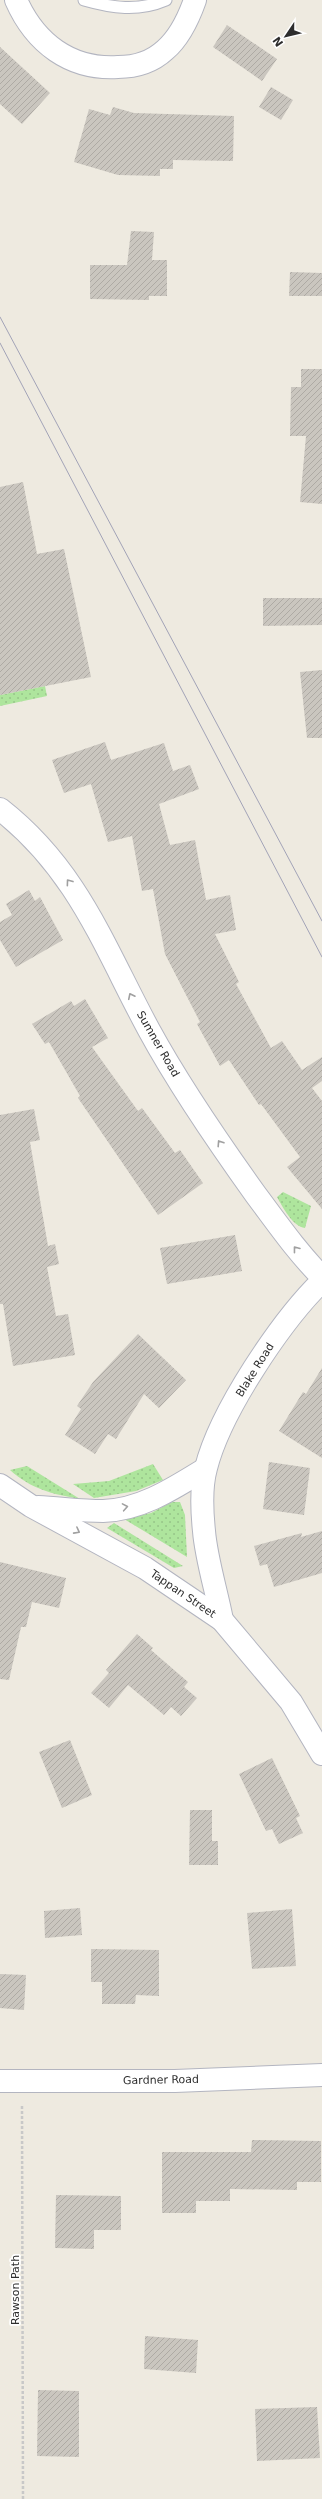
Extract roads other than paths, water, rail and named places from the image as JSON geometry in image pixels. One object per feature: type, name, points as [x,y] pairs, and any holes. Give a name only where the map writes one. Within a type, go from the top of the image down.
[{"type":"street","points":[[16,0],[30,26],[51,48],[63,57],[83,65],[105,68],[143,64],[166,50],[183,25],[195,0]]},
{"type":"street","name":"Sumner Road","points":[[0,809],[34,840],[72,886],[100,931],[149,1030],[172,1070],[236,1167],[292,1244],[322,1277]]},
{"type":"street","name":"Blake Road","points":[[222,1620],[204,1532],[205,1469],[224,1421],[243,1390],[292,1314],[322,1281]]},
{"type":"street","points":[[0,1501],[31,1506],[104,1511],[132,1506],[165,1494],[205,1469]]},
{"type":"street","name":"Tappan Street","points":[[0,1485],[31,1506],[144,1568],[222,1620],[291,1702],[322,1754]]},
{"type":"street","name":"Gardner Road","points":[[0,2081],[175,2081],[322,2075]]},
{"type":"lane","points":[[84,0],[113,7],[129,8],[146,6],[166,0]]},
{"type":"tram line","points":[[0,317],[322,921]]},
{"type":"tram line","points":[[0,343],[322,957]]}]
